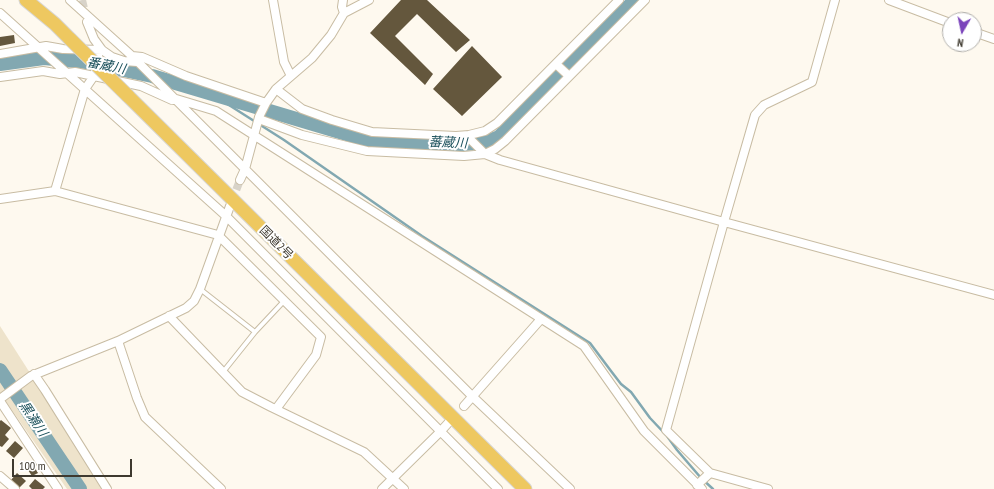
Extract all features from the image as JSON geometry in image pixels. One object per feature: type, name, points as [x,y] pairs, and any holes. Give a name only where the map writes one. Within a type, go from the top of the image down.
[{"type":"highway","name":"国道2号","points":[[26,0],[55,24],[525,489]]},
{"type":"street","points":[[70,0],[134,59],[474,397],[570,489]]},
{"type":"street","points":[[273,0],[284,62],[291,76]]},
{"type":"street","points":[[343,0],[342,7],[344,13]]},
{"type":"street","points":[[240,180],[245,170],[258,119],[265,104],[276,90],[312,58],[322,47],[344,13],[369,0]]},
{"type":"street","points":[[276,90],[302,110],[372,132],[469,137],[498,123],[557,65],[619,0]]},
{"type":"street","points":[[258,119],[302,135],[367,151],[464,156],[484,154],[495,149],[506,141],[568,76],[646,0]]},
{"type":"street","points":[[768,489],[710,473],[666,430],[755,115],[764,105],[812,82],[835,0]]},
{"type":"street","points":[[889,0],[942,20]]},
{"type":"street","points":[[0,12],[226,216],[498,489]]},
{"type":"street","points":[[55,190],[85,89],[94,75],[100,51],[87,22]]},
{"type":"street","points":[[982,34],[994,38]]},
{"type":"street","points":[[0,54],[38,46],[46,46],[63,49],[100,51],[124,61],[142,57],[186,76],[265,104]]},
{"type":"street","points":[[557,65],[568,76]]},
{"type":"street","points":[[0,77],[43,70],[60,74],[74,72],[94,75],[141,86],[174,100],[216,111],[584,346],[644,431],[699,487],[710,473]]},
{"type":"street","points":[[469,137],[484,154],[500,160],[994,295]]},
{"type":"street","points":[[0,199],[55,190],[218,235],[321,337],[316,356],[276,409]]},
{"type":"street","points":[[58,489],[0,399],[32,375],[118,341],[186,308],[194,301],[200,289],[218,235],[230,206]]},
{"type":"street","points":[[169,316],[242,392],[364,452],[404,489]]},
{"type":"street","points":[[464,406],[474,397],[541,319]]},
{"type":"street","points":[[118,341],[145,417],[220,489]]},
{"type":"street","points":[[32,375],[53,402],[107,489]]},
{"type":"street","points":[[382,489],[450,421]]},
{"type":"street","points":[[0,476],[15,489]]},
{"type":"lane","points":[[200,289],[255,332]]},
{"type":"lane","points":[[223,373],[255,332],[284,300]]},
{"type":"shaded area","points":[[0,326],[103,489],[67,489],[0,393]]},
{"type":"building","points":[[401,0],[427,0],[470,40],[456,52],[417,14],[395,36],[433,74],[425,85],[370,33]]},
{"type":"building","points":[[14,35],[15,43],[0,46],[0,37]]},
{"type":"building","points":[[472,46],[502,77],[462,116],[433,89]]},
{"type":"building","points":[[1,420],[11,428],[5,435],[9,439],[2,447],[0,446]]},
{"type":"building","points":[[15,441],[23,448],[14,458],[6,451]]},
{"type":"building","points":[[32,463],[38,473],[32,476],[26,467]]},
{"type":"building","points":[[17,473],[26,481],[19,488],[11,480]]},
{"type":"building","points":[[35,479],[45,487],[43,489],[32,489],[29,486]]},
{"type":"waterway","name":"蕃蔵川","points":[[0,64],[44,58],[86,62],[152,76],[360,138],[376,141],[460,144],[484,143],[499,137],[538,96],[635,0]]},
{"type":"waterway","points":[[210,93],[284,140],[422,236],[590,343],[621,384],[631,392],[650,418],[667,436],[677,450],[701,478],[713,489]]},
{"type":"waterway","name":"黒瀬川","points":[[0,370],[80,489]]},
{"type":"tunnel","points":[[82,0],[86,17]]},
{"type":"tunnel","points":[[232,201],[240,180]]},
{"type":"water label","name":"番蔵川","points":[[106,66]]}]
